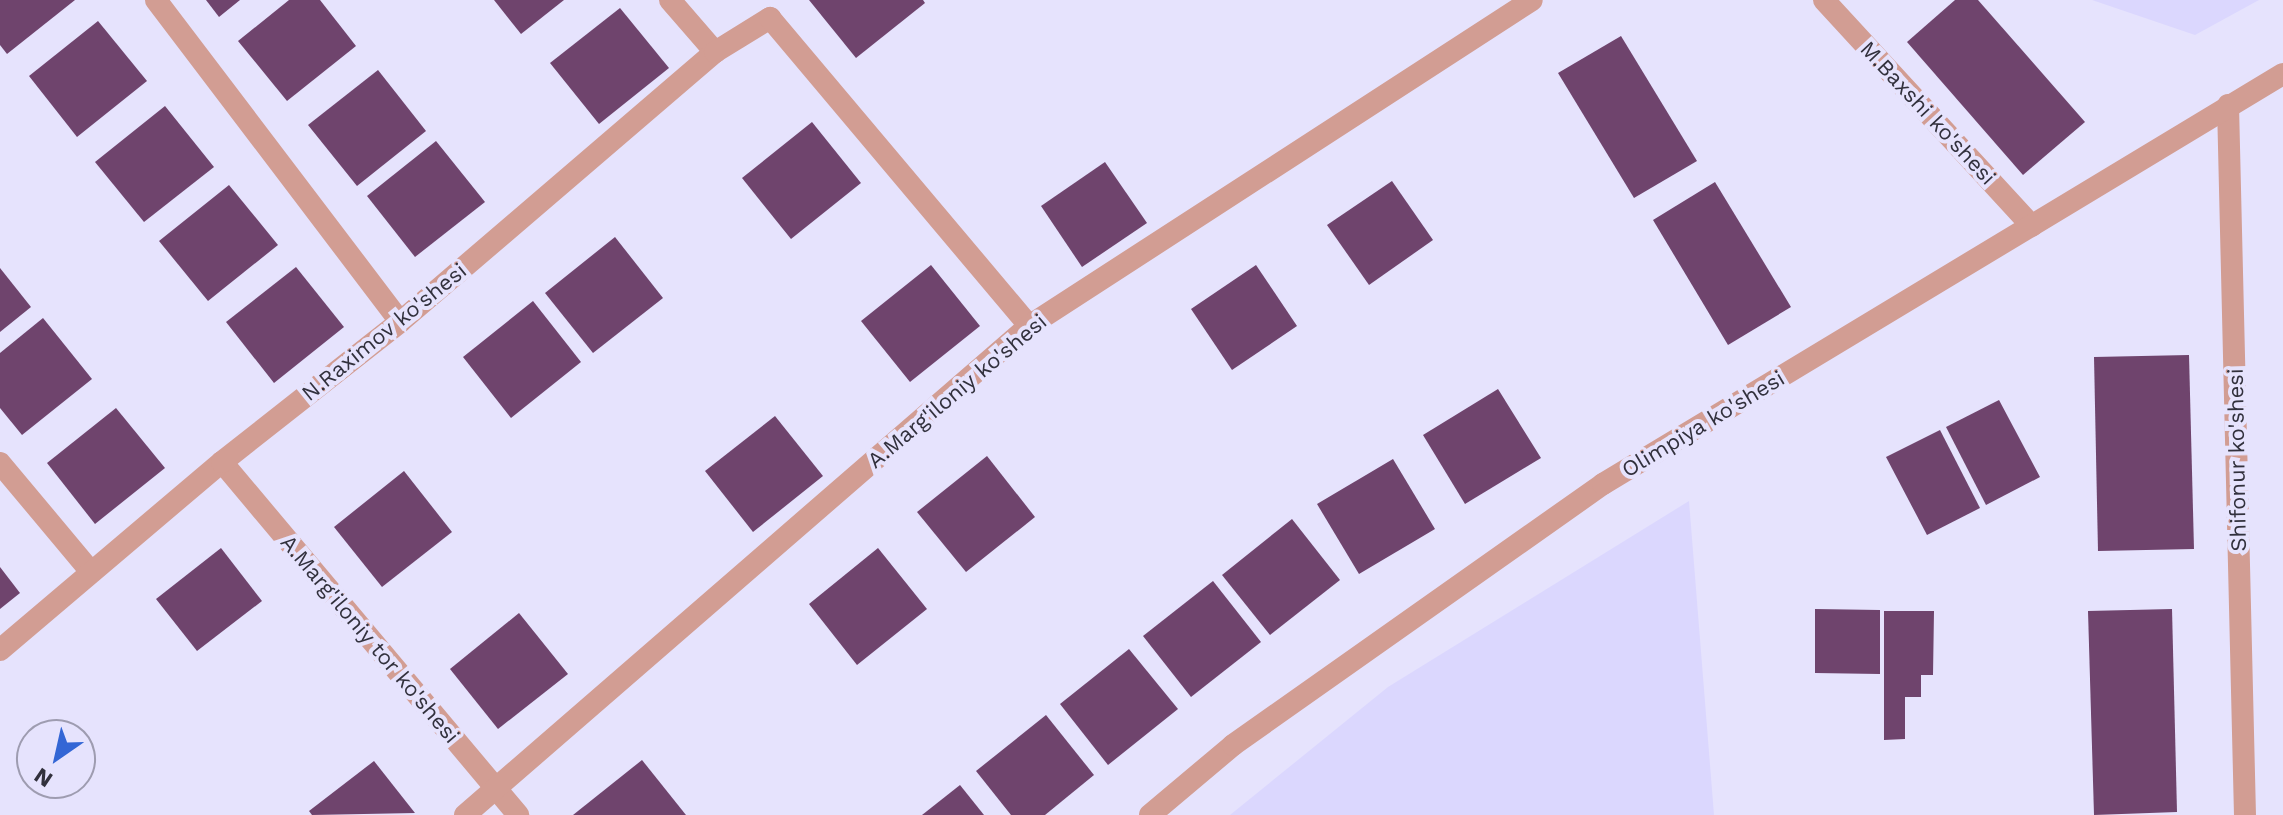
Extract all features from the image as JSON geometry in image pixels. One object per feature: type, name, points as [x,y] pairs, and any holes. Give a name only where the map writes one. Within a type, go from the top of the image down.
[{"type":"street","points":[[156,0],[400,322]]},
{"type":"street","points":[[670,0],[715,52]]},
{"type":"street","name":"A.Marg'iloniy ko'shesi","points":[[465,815],[1029,326],[1532,0]]},
{"type":"street","name":"M.Baxshi ko'shesi","points":[[1824,0],[2032,226]]},
{"type":"street","name":"N.Raximov ko'shesi","points":[[0,650],[222,462],[400,322],[715,52],[770,18],[1029,326]]},
{"type":"street","name":"Olimpiya ko'shesi","points":[[1150,815],[1233,745],[1603,484],[2283,74]]},
{"type":"street","name":"Shifonur ko'shesi","points":[[2228,105],[2245,815]]},
{"type":"street","name":"A.Marg'iloniy tor ko'shesi","points":[[222,462],[518,815]]},
{"type":"street","points":[[0,463],[91,572]]},
{"type":"shaded area","points":[[2092,0],[2259,0],[2195,35]]},
{"type":"shaded area","points":[[1689,501],[1714,815],[1230,815],[1388,687]]},
{"type":"building","points":[[0,0],[75,0],[7,54],[0,45]]},
{"type":"building","points":[[206,0],[240,0],[219,17]]},
{"type":"building","points":[[289,0],[320,0],[356,46],[287,101],[238,41]]},
{"type":"building","points":[[494,0],[564,0],[521,34]]},
{"type":"building","points":[[809,0],[923,0],[925,3],[856,58]]},
{"type":"building","points":[[1955,0],[1978,0],[2085,122],[2023,175],[1907,42]]},
{"type":"building","points":[[620,8],[669,68],[599,124],[550,63]]},
{"type":"building","points":[[98,21],[147,81],[77,137],[29,76]]},
{"type":"building","points":[[1621,36],[1697,161],[1634,198],[1558,73]]},
{"type":"building","points":[[378,70],[426,131],[357,186],[308,125]]},
{"type":"building","points":[[165,106],[214,167],[144,222],[95,162]]},
{"type":"building","points":[[812,122],[861,183],[791,239],[742,178]]},
{"type":"building","points":[[436,141],[485,202],[415,257],[367,196]]},
{"type":"building","points":[[1105,162],[1147,223],[1082,267],[1041,206]]},
{"type":"building","points":[[1392,181],[1433,240],[1369,285],[1327,225]]},
{"type":"building","points":[[1715,182],[1791,307],[1728,345],[1653,220]]},
{"type":"building","points":[[229,185],[278,245],[208,301],[159,241]]},
{"type":"building","points":[[615,237],[663,298],[593,353],[545,293]]},
{"type":"building","points":[[931,265],[980,326],[910,382],[861,321]]},
{"type":"building","points":[[1256,265],[1297,326],[1232,370],[1191,309]]},
{"type":"building","points":[[296,267],[344,327],[274,383],[226,322]]},
{"type":"building","points":[[0,268],[31,307],[0,332]]},
{"type":"building","points":[[533,301],[581,362],[511,418],[463,357]]},
{"type":"building","points":[[43,318],[92,379],[22,435],[0,408],[0,353]]},
{"type":"building","points":[[2189,355],[2194,549],[2098,551],[2094,357]]},
{"type":"building","points":[[1498,389],[1541,458],[1465,504],[1423,435]]},
{"type":"building","points":[[1999,400],[2040,477],[1986,505],[1946,427]]},
{"type":"building","points":[[116,408],[165,468],[95,524],[47,463]]},
{"type":"building","points":[[775,416],[823,476],[753,532],[705,471]]},
{"type":"building","points":[[1940,430],[1980,508],[1927,535],[1886,457]]},
{"type":"building","points":[[987,456],[1035,517],[966,572],[917,512]]},
{"type":"building","points":[[1393,459],[1435,529],[1359,574],[1317,504]]},
{"type":"building","points":[[404,471],[452,532],[382,587],[334,527]]},
{"type":"building","points":[[1292,519],[1340,580],[1270,635],[1222,575]]},
{"type":"building","points":[[221,548],[262,601],[197,651],[156,599]]},
{"type":"building","points":[[878,548],[927,609],[857,665],[809,604]]},
{"type":"building","points":[[0,567],[20,593],[0,609]]},
{"type":"building","points":[[1213,581],[1261,642],[1191,697],[1143,636]]},
{"type":"building","points":[[1815,609],[1880,610],[1880,674],[1815,673]]},
{"type":"building","points":[[2172,609],[2177,812],[2094,815],[2088,611]]},
{"type":"building","points":[[1884,611],[1934,611],[1933,675],[1921,675],[1921,697],[1905,697],[1905,739],[1884,740]]},
{"type":"building","points":[[519,613],[568,674],[498,729],[450,669]]},
{"type":"building","points":[[1129,649],[1178,709],[1108,765],[1060,704]]},
{"type":"building","points":[[1046,715],[1094,775],[1045,815],[1011,815],[976,771]]},
{"type":"building","points":[[642,760],[686,815],[573,815]]},
{"type":"building","points":[[374,761],[415,813],[312,815],[309,811]]},
{"type":"building","points":[[960,785],[984,815],[922,815]]}]
